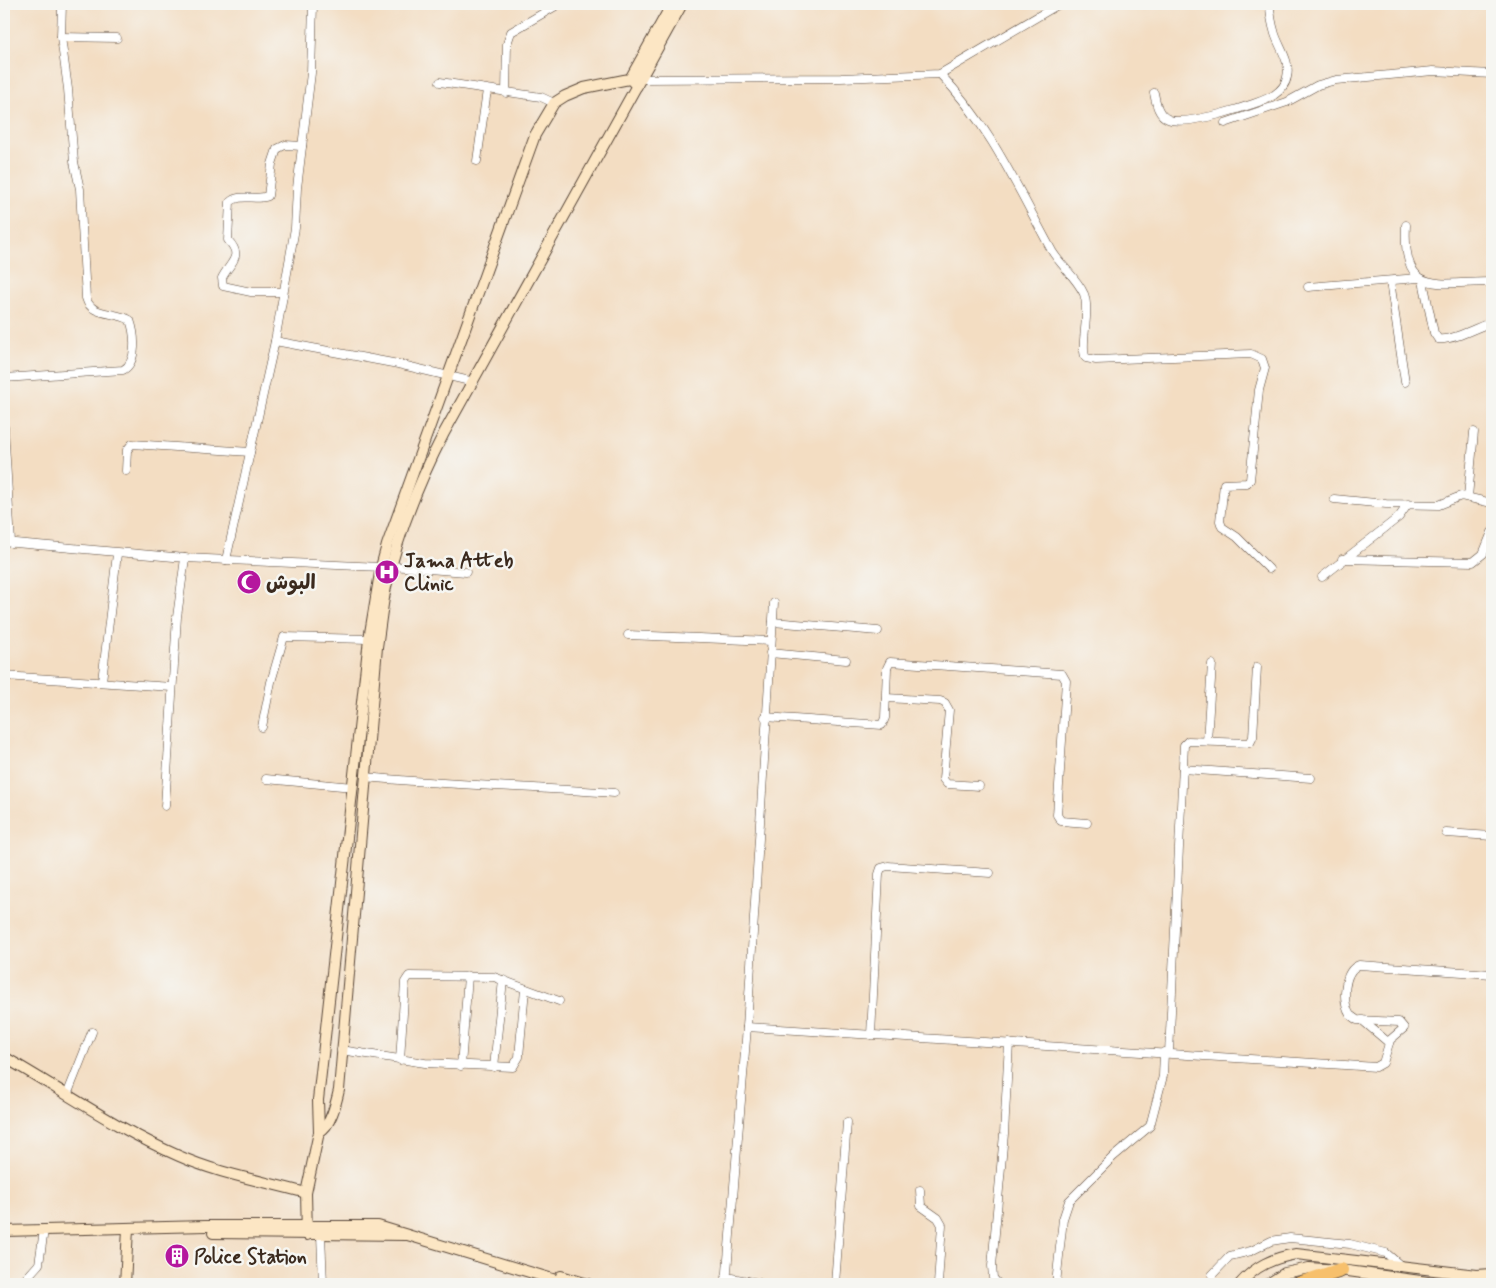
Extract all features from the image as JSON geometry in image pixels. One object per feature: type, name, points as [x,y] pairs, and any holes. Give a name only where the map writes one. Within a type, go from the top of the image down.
[{"type":"highway","points":[[1299,1284],[1341,1270]]},
{"type":"street","points":[[4,378],[123,370],[131,364],[133,358],[130,320],[94,310],[88,305],[86,298],[80,190],[74,162],[68,89],[61,38],[62,4]]},
{"type":"street","points":[[226,560],[275,341],[295,228],[297,188],[311,73],[313,4]]},
{"type":"street","points":[[506,93],[507,44],[510,32],[559,4]]},
{"type":"street","points":[[636,81],[672,4]]},
{"type":"street","points":[[318,1132],[327,1123],[336,1100],[365,778],[386,588],[413,499],[432,458],[636,81],[682,4]]},
{"type":"street","points":[[307,1230],[306,1193],[318,1132],[318,1100],[369,639],[381,567],[419,454],[535,135],[554,103],[576,90],[636,81],[841,78],[940,74],[1060,4]]},
{"type":"street","points":[[1154,94],[1158,110],[1167,119],[1178,122],[1235,111],[1274,95],[1284,84],[1288,76],[1287,64],[1272,22],[1270,4]]},
{"type":"street","points":[[61,38],[117,38]]},
{"type":"street","points":[[1225,123],[1287,102],[1318,85],[1336,80],[1433,71],[1492,74]]},
{"type":"street","points":[[940,74],[956,89],[984,128],[1031,209],[1053,252],[1080,288],[1087,311],[1083,350],[1086,358],[1096,360],[1251,354],[1262,359],[1265,368],[1259,390],[1250,480],[1247,484],[1224,484],[1220,521],[1222,527],[1237,537],[1268,569]]},
{"type":"street","points":[[440,82],[541,97],[554,103]]},
{"type":"street","points":[[477,161],[487,90]]},
{"type":"street","points":[[283,292],[251,292],[223,286],[222,278],[233,262],[236,253],[233,245],[228,240],[228,210],[230,202],[236,197],[268,196],[272,164],[277,149],[286,146],[302,146]]},
{"type":"street","points":[[1406,225],[1408,259],[1412,271],[1421,280],[1434,334],[1438,339],[1461,335],[1469,329],[1492,322]]},
{"type":"street","points":[[1308,287],[1421,280],[1492,282]]},
{"type":"street","points":[[1390,281],[1406,382]]},
{"type":"street","points":[[275,341],[474,382]]},
{"type":"street","points":[[4,427],[7,543],[117,554],[381,567]]},
{"type":"street","points":[[1468,497],[1474,432]]},
{"type":"street","points":[[126,471],[127,450],[132,444],[250,452]]},
{"type":"street","points":[[419,454],[432,458]]},
{"type":"street","points":[[1334,499],[1439,505],[1457,496],[1492,503]]},
{"type":"street","points":[[1322,577],[1342,559],[1399,516],[1408,504]]},
{"type":"street","points":[[1342,559],[1470,562],[1484,554],[1492,532]]},
{"type":"street","points":[[102,681],[117,554]]},
{"type":"street","points":[[165,806],[177,617],[185,558]]},
{"type":"street","points":[[392,566],[466,572]]},
{"type":"street","points":[[764,1284],[726,1281],[747,1027],[765,717],[774,603]]},
{"type":"street","points":[[773,622],[878,631]]},
{"type":"street","points":[[628,635],[771,641]]},
{"type":"street","points":[[262,727],[271,682],[284,637],[369,639]]},
{"type":"street","points":[[770,653],[846,660]]},
{"type":"street","points":[[765,717],[879,726],[884,723],[887,672],[890,662],[1062,674],[1066,681],[1057,815],[1061,821],[1087,823]]},
{"type":"street","points":[[1207,742],[1212,664]]},
{"type":"street","points":[[1056,1284],[1063,1219],[1069,1201],[1113,1157],[1150,1126],[1163,1076],[1167,1052],[1185,743],[1247,744],[1252,741],[1257,667]]},
{"type":"street","points":[[4,676],[56,681],[102,681],[172,687]]},
{"type":"street","points":[[886,698],[940,701],[945,703],[948,710],[943,779],[947,784],[979,786]]},
{"type":"street","points":[[1183,769],[1311,778]]},
{"type":"street","points":[[365,778],[434,784],[534,786],[614,793]]},
{"type":"street","points":[[266,779],[353,787]]},
{"type":"street","points":[[1446,833],[1492,836]]},
{"type":"street","points":[[871,1035],[879,874],[882,868],[888,866],[990,873]]},
{"type":"street","points":[[340,914],[353,915]]},
{"type":"street","points":[[747,1027],[1167,1052],[1376,1067],[1383,1063],[1389,1043],[1403,1030],[1401,1023],[1362,1020],[1350,1016],[1345,1003],[1349,973],[1359,965],[1492,974]]},
{"type":"street","points":[[400,1060],[407,978],[413,975],[468,976],[503,980],[559,1001]]},
{"type":"street","points":[[461,1066],[468,976]]},
{"type":"street","points":[[494,1067],[503,980]]},
{"type":"street","points":[[341,1050],[400,1060],[461,1066],[513,1067],[517,1061],[525,989]]},
{"type":"street","points":[[1362,1020],[1389,1043]]},
{"type":"street","points":[[67,1094],[92,1032]]},
{"type":"street","points":[[998,1284],[993,1278],[992,1266],[1004,1134],[1008,1043]]},
{"type":"street","points":[[4,1056],[67,1094],[179,1156],[231,1174],[306,1193]]},
{"type":"street","points":[[835,1284],[847,1122]]},
{"type":"street","points":[[920,1190],[921,1206],[938,1218],[942,1225],[938,1284]]},
{"type":"street","points":[[4,1231],[128,1229],[307,1230],[378,1226],[395,1229],[406,1235],[569,1284]]},
{"type":"street","points":[[126,1284],[128,1229]]},
{"type":"street","points":[[21,1284],[39,1264],[44,1230]]},
{"type":"street","points":[[307,1230],[321,1235],[406,1235],[414,1232],[588,1284]]},
{"type":"street","points":[[321,1235],[323,1284]]},
{"type":"street","points":[[1212,1275],[1230,1256],[1251,1251],[1271,1241],[1290,1238],[1350,1244],[1386,1253],[1401,1266]]},
{"type":"street","points":[[1240,1284],[1254,1270],[1274,1258],[1296,1254],[1477,1275],[1492,1274]]},
{"type":"street","points":[[1268,1284],[1276,1277],[1299,1269],[1341,1270],[1442,1284]]},
{"type":"place","name":"Jama Atteb Clinic","points":[[387,572]]},
{"type":"place","name":"البوش","points":[[249,582]]},
{"type":"place","name":"Police Station","points":[[177,1256]]}]
